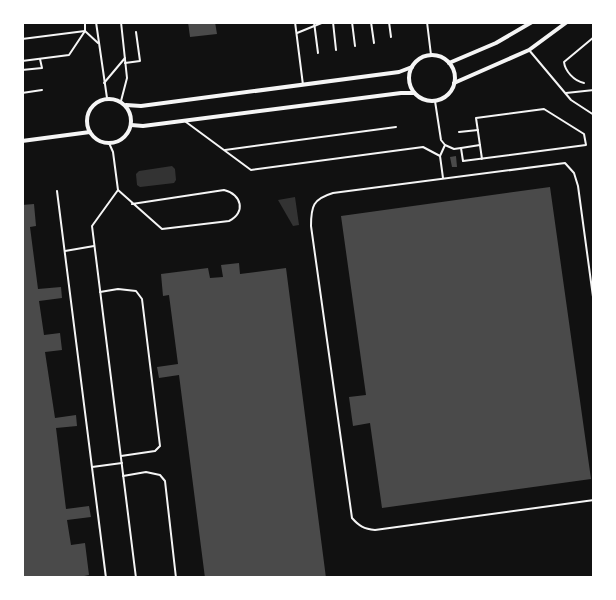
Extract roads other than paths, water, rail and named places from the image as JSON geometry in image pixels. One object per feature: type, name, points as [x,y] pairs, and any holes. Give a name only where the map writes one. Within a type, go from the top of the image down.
[{"type":"street","points":[[449,63],[496,43],[532,22]]},
{"type":"street","points":[[454,82],[529,50],[567,22]]},
{"type":"street","points":[[431,55],[444,59],[449,63],[453,69],[454,82],[448,95],[435,101],[424,100],[414,93],[409,80],[412,67],[416,61],[431,55]]},
{"type":"street","points":[[126,105],[141,106],[303,85],[399,72],[412,67]]},
{"type":"street","points":[[132,126],[401,93],[414,93]]},
{"type":"street","points":[[107,98],[120,101],[130,111],[132,126],[124,138],[109,143],[95,138],[90,132],[87,117],[89,110],[100,100],[107,98]]},
{"type":"street","points":[[22,141],[90,132]]},
{"type":"lane","points":[[22,61],[69,55],[85,31],[85,22]]},
{"type":"lane","points":[[96,22],[107,98]]},
{"type":"lane","points":[[120,101],[127,78],[121,22]]},
{"type":"lane","points":[[295,22],[303,85]]},
{"type":"lane","points":[[296,33],[324,22]]},
{"type":"lane","points":[[333,22],[336,50]]},
{"type":"lane","points":[[352,22],[355,46]]},
{"type":"lane","points":[[371,22],[374,43]]},
{"type":"lane","points":[[389,22],[391,37]]},
{"type":"lane","points":[[426,22],[431,55]]},
{"type":"lane","points":[[315,24],[318,53]]},
{"type":"lane","points":[[22,39],[85,31]]},
{"type":"lane","points":[[85,31],[99,44]]},
{"type":"lane","points":[[126,63],[140,61],[136,32]]},
{"type":"lane","points":[[584,83],[575,80],[564,65],[564,62],[594,37]]},
{"type":"lane","points":[[529,50],[566,93],[585,111],[594,115]]},
{"type":"lane","points":[[104,83],[125,58]]},
{"type":"lane","points":[[22,70],[42,68],[40,59]]},
{"type":"lane","points":[[22,93],[42,90]]},
{"type":"lane","points":[[566,93],[594,90]]},
{"type":"lane","points":[[435,101],[441,140],[445,144],[454,148],[480,145]]},
{"type":"lane","points":[[461,148],[463,161],[586,145],[582,131],[544,109],[476,118],[482,158]]},
{"type":"lane","points":[[185,121],[251,170],[423,147],[440,156]]},
{"type":"lane","points":[[225,150],[396,127]]},
{"type":"lane","points":[[459,132],[478,130]]},
{"type":"lane","points":[[109,143],[114,152],[118,190],[132,204],[162,229],[229,221],[236,218],[241,204],[237,196],[224,190],[132,204]]},
{"type":"lane","points":[[443,178],[440,156],[445,144]]},
{"type":"lane","points":[[594,304],[578,186],[569,166],[558,162],[333,193],[321,197],[314,204],[311,213],[311,226],[352,518],[365,529],[375,530],[594,500]]},
{"type":"lane","points":[[118,190],[92,226],[136,578]]},
{"type":"lane","points":[[57,191],[106,578]]},
{"type":"lane","points":[[65,251],[94,246]]},
{"type":"lane","points":[[100,292],[131,289],[136,290],[142,299],[160,446],[155,451],[121,456]]},
{"type":"lane","points":[[91,467],[122,463]]},
{"type":"lane","points":[[123,476],[146,472],[160,475],[165,481],[176,578]]}]
